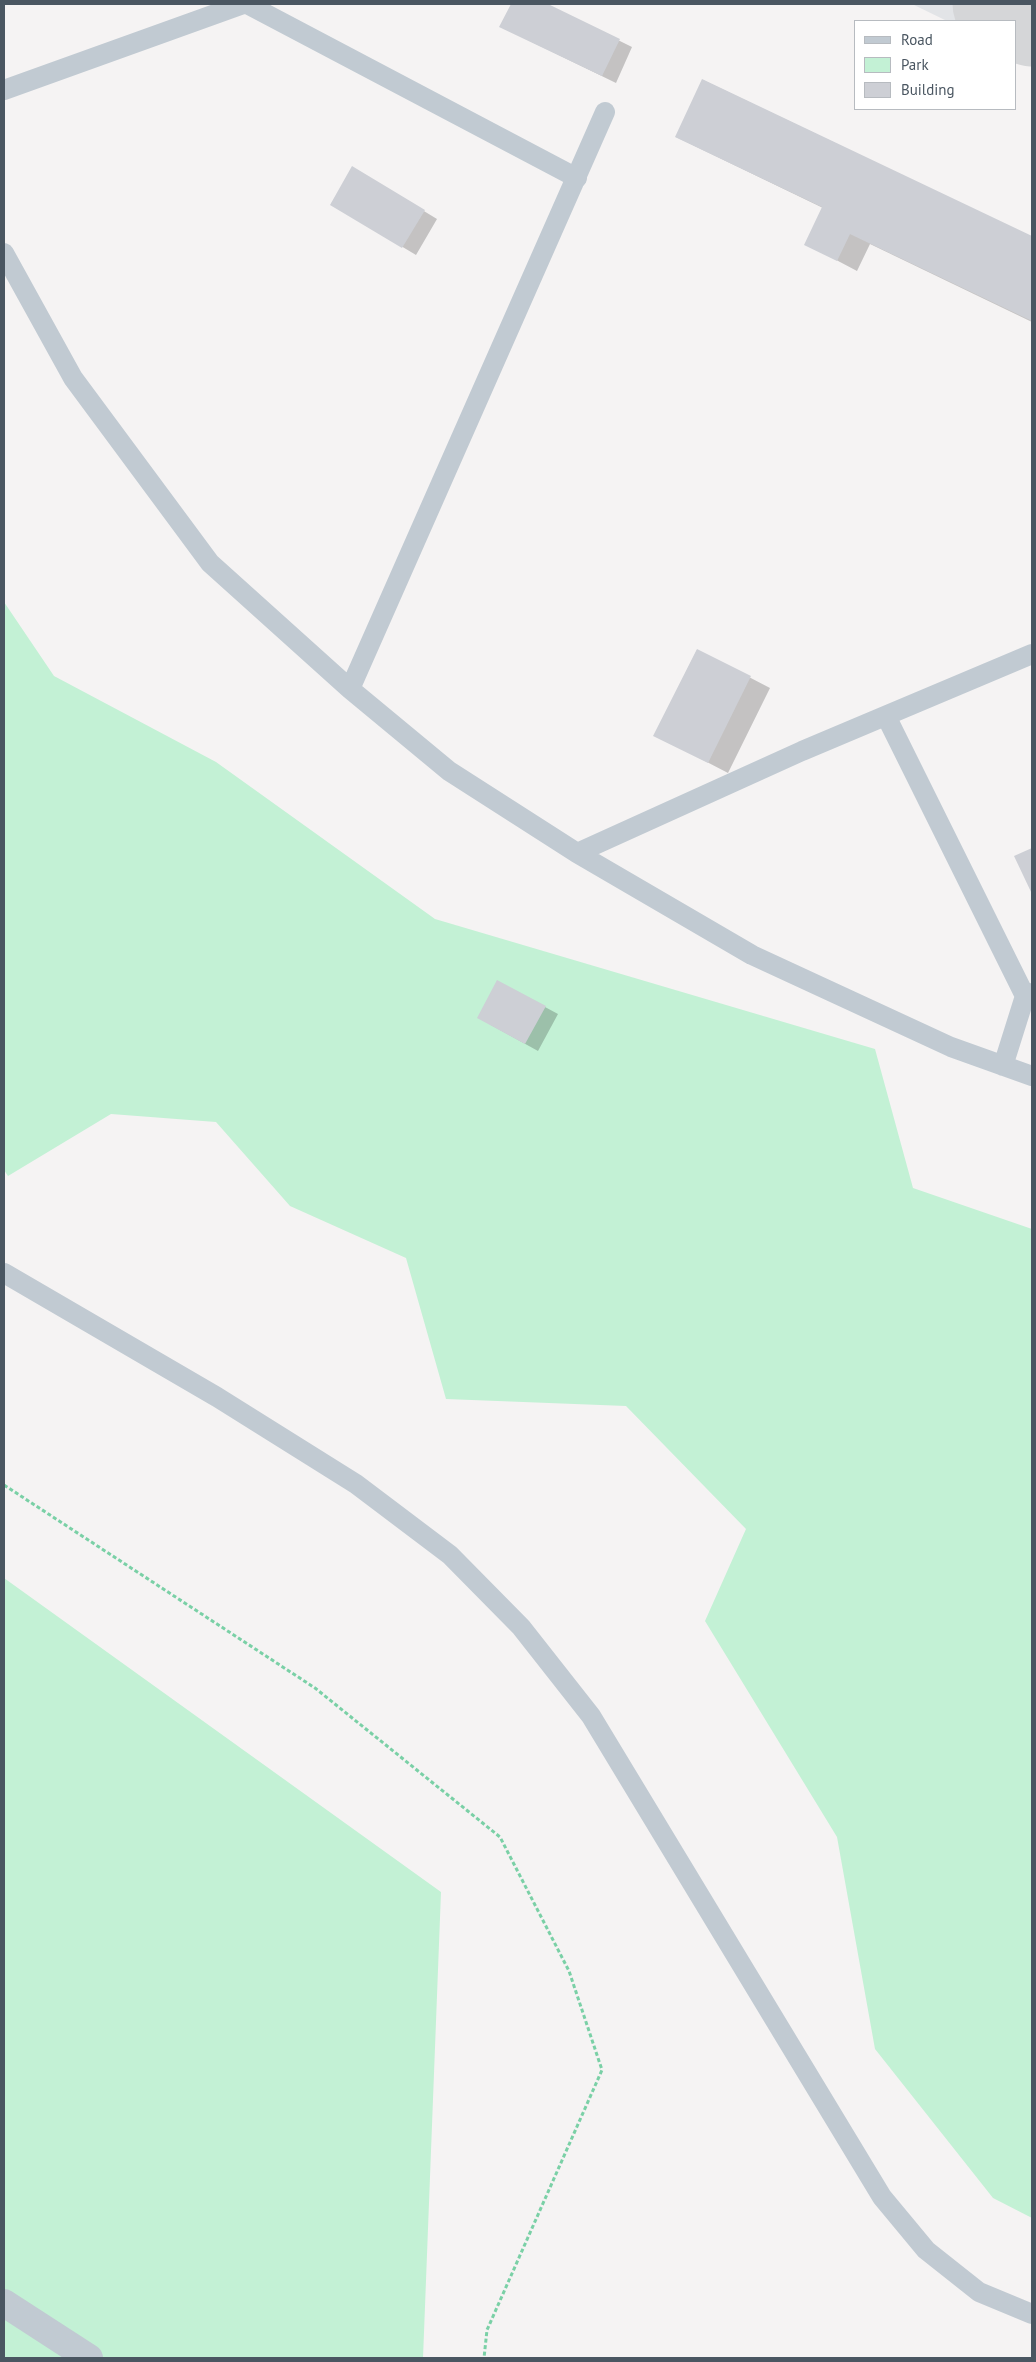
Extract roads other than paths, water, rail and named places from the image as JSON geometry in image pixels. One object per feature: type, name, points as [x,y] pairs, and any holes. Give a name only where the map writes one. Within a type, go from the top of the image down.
[{"type":"street","points":[[4,2303],[89,2358]]},
{"type":"lane","points":[[4,90],[243,4]]},
{"type":"lane","points":[[247,4],[576,178]]},
{"type":"lane","points":[[350,689],[605,112]]},
{"type":"lane","points":[[4,253],[73,378],[210,563],[350,689],[449,771],[577,852],[752,955],[951,1047],[1032,1076]]},
{"type":"lane","points":[[577,852],[802,751],[1032,654]]},
{"type":"lane","points":[[886,716],[1029,995],[1002,1066]]},
{"type":"lane","points":[[4,1273],[217,1397],[356,1484],[456,1562],[521,1628],[591,1716],[882,2198],[926,2250],[979,2292],[1032,2314]]}]
